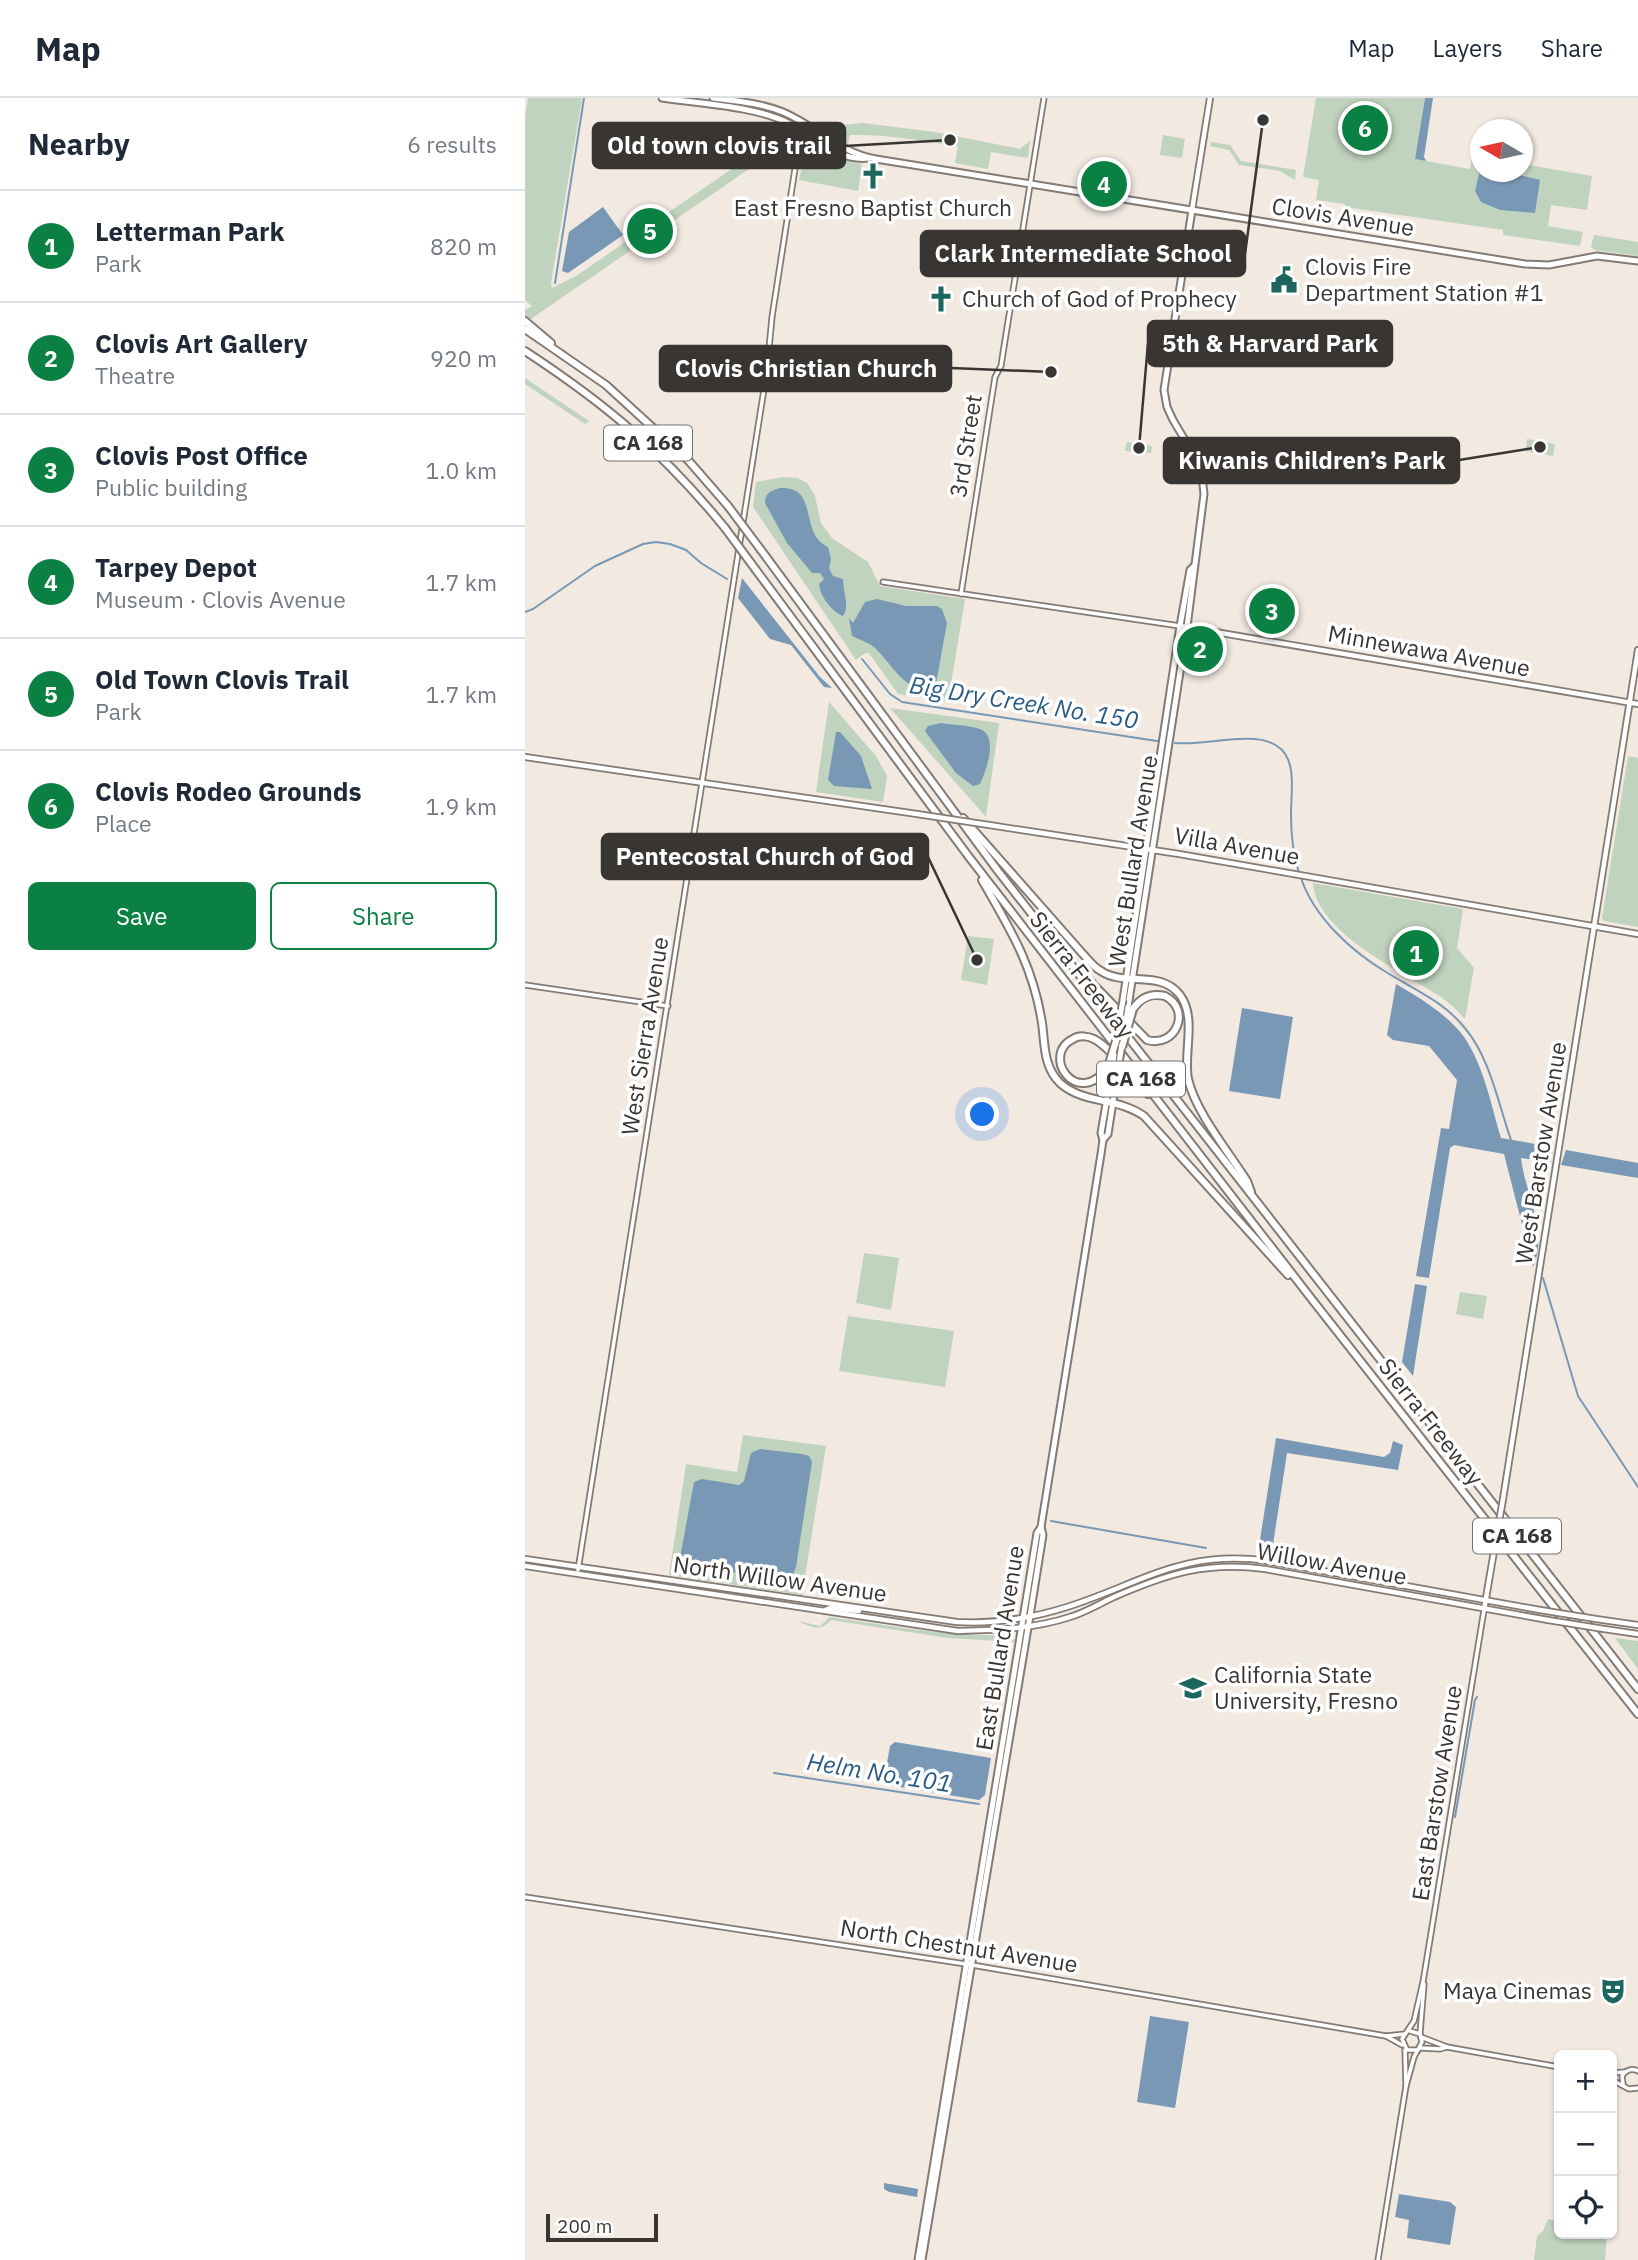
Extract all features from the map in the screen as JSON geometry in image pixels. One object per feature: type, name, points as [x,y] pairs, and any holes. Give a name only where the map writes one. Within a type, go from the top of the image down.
[{"type":"highway","name":"Sierra Freeway","points":[[525,321],[528,329],[606,385],[653,426],[688,460],[728,506],[929,778],[1061,950],[1638,1689]]},
{"type":"highway","name":"Sierra Freeway","points":[[525,353],[594,397],[649,444],[682,477],[725,528],[969,857],[1638,1714]]},
{"type":"highway","points":[[929,778],[1093,965],[1109,975],[1157,981],[1175,989],[1182,998],[1187,1011],[1188,1079],[1198,1105],[1247,1181],[1253,1197]]},
{"type":"highway","points":[[969,857],[1019,943],[1035,984],[1045,1055],[1051,1072],[1060,1083],[1072,1091],[1110,1101],[1144,1116],[1314,1302]]},
{"type":"highway","points":[[1061,950],[1134,1028],[1147,1040],[1166,1039],[1178,1026],[1178,1008],[1165,996],[1147,996],[1138,1002],[1131,1008],[1122,1047]]},
{"type":"highway","points":[[1116,1041],[1110,1068],[1093,1082],[1076,1082],[1064,1073],[1060,1063],[1066,1045],[1077,1037],[1086,1036],[1097,1041],[1177,1124]]},
{"type":"main road","points":[[662,98],[761,113],[782,120],[843,155],[869,158]]},
{"type":"main road","name":"Clovis Avenue","points":[[713,98],[785,112],[838,145],[869,158],[1525,264],[1549,265],[1597,256],[1638,261]]},
{"type":"main road","points":[[1184,627],[1204,480],[1197,459],[1173,420],[1165,396],[1165,383],[1210,98]]},
{"type":"main road","name":"West Bullard Avenue","points":[[1116,1041],[1123,1000],[1138,947],[1166,720],[1177,650],[1184,627]]},
{"type":"main road","name":"West Bullard Avenue","points":[[1131,1008],[1130,977],[1137,910],[1179,684],[1184,627]]},
{"type":"main road","name":"Minnewawa Avenue","points":[[1184,627],[1638,704]]},
{"type":"main road","points":[[1177,650],[1176,679],[1179,684]]},
{"type":"main road","name":"West Barstow Avenue","points":[[1485,1609],[1638,650]]},
{"type":"main road","points":[[1166,720],[1169,724],[1167,756]]},
{"type":"main road","name":"Villa Avenue","points":[[525,758],[1149,849],[1638,934]]},
{"type":"main road","points":[[1137,910],[1138,947]]},
{"type":"main road","points":[[1041,1527],[1103,1140],[1101,1133],[1122,1047]]},
{"type":"main road","points":[[1110,1068],[1110,1101]]},
{"type":"main road","name":"East Bullard Avenue","points":[[920,2260],[1030,1616],[1043,1535],[1041,1527]]},
{"type":"main road","name":"East Bullard Avenue","points":[[969,1964],[1021,1628],[1037,1533],[1041,1527]]},
{"type":"main road","name":"Willow Avenue","points":[[1030,1616],[1079,1603],[1171,1567],[1228,1558],[1268,1561],[1486,1601],[1638,1625]]},
{"type":"main road","name":"North Willow Avenue","points":[[525,1559],[578,1569],[957,1622],[995,1622],[1030,1616]]},
{"type":"main road","name":"North Willow Avenue","points":[[525,1566],[958,1631],[1028,1627]]},
{"type":"main road","name":"Willow Avenue","points":[[1028,1627],[1087,1611],[1165,1576],[1220,1566],[1265,1569],[1638,1634]]},
{"type":"main road","points":[[825,1610],[870,1610]]},
{"type":"street","name":"3rd Street","points":[[961,594],[995,377],[1001,366],[1044,98]]},
{"type":"street","name":"West Sierra Avenue","points":[[578,1569],[669,1006],[802,123]]},
{"type":"street","points":[[797,161],[805,144],[820,143]]},
{"type":"street","name":"Minnewawa Avenue","points":[[883,582],[1184,627]]},
{"type":"street","points":[[525,985],[669,1006]]},
{"type":"street","name":"East Barstow Avenue","points":[[1407,2033],[1414,2021],[1423,1982],[1485,1609]]},
{"type":"street","name":"North Chestnut Avenue","points":[[525,1897],[969,1964],[1386,2036],[1407,2033]]},
{"type":"street","name":"East Barstow Avenue","points":[[1420,2035],[1423,1982]]},
{"type":"street","points":[[1378,2260],[1406,2086],[1402,2039],[1407,2033],[1414,2031],[1447,2047],[1554,2066]]},
{"type":"street","points":[[1406,2086],[1409,2084],[1412,2063],[1419,2049],[1420,2035]]},
{"type":"street","name":"North Chestnut Avenue","points":[[1386,2036],[1404,2047]]},
{"type":"street","points":[[1404,2047],[1412,2052],[1447,2047]]},
{"type":"street","points":[[1617,2072],[1633,2069],[1638,2071]]},
{"type":"street","points":[[1624,2086],[1622,2080],[1627,2071]]},
{"type":"street","points":[[1617,2082],[1632,2090],[1638,2088]]},
{"type":"green space","points":[[528,98],[582,98],[552,288],[576,276],[756,153],[792,138],[791,151],[746,171],[525,323],[525,310],[532,306],[525,300],[525,117]]},
{"type":"green space","points":[[1316,98],[1425,98],[1415,159],[1470,169],[1470,182],[1533,182],[1533,166],[1592,176],[1587,210],[1551,205],[1548,226],[1583,232],[1580,246],[1503,235],[1503,230],[1345,207],[1345,204],[1316,200],[1319,180],[1303,177]]},
{"type":"green space","points":[[863,123],[935,132],[1020,149],[1030,141],[1028,158],[991,152],[988,169],[955,163],[958,146],[864,135],[850,135],[848,144],[821,127]]},
{"type":"green space","points":[[1163,135],[1185,139],[1182,158],[1160,155]]},
{"type":"green space","points":[[1211,142],[1230,145],[1241,161],[1296,170],[1295,180],[1280,171],[1239,165],[1229,150],[1210,146]]},
{"type":"green space","points":[[809,146],[842,160],[862,164],[858,191],[799,180],[805,151]]},
{"type":"green space","points":[[1594,235],[1638,242],[1638,256],[1595,250],[1591,247]]},
{"type":"green space","points":[[525,378],[589,421],[585,424],[525,384]]},
{"type":"green space","points":[[1527,439],[1555,444],[1553,456],[1526,451]]},
{"type":"green space","points":[[1127,442],[1152,446],[1151,453],[1125,451]]},
{"type":"green space","points":[[783,477],[797,478],[807,483],[815,496],[821,523],[832,538],[868,562],[880,586],[965,599],[948,702],[898,694],[869,653],[856,660],[753,507],[756,482]]},
{"type":"green space","points":[[829,702],[876,756],[887,776],[883,802],[816,792]]},
{"type":"green space","points":[[890,708],[999,723],[986,817]]},
{"type":"green space","points":[[1628,756],[1638,758],[1638,927],[1604,921],[1602,918]]},
{"type":"green space","points":[[1313,883],[1463,909],[1457,948],[1474,968],[1465,1019],[1444,999],[1385,964],[1345,935],[1329,919],[1318,901]]},
{"type":"green space","points":[[968,936],[994,939],[987,985],[961,980]]},
{"type":"green space","points":[[864,1253],[899,1258],[891,1310],[856,1303]]},
{"type":"green space","points":[[1460,1292],[1487,1296],[1483,1319],[1456,1314]]},
{"type":"green space","points":[[848,1316],[954,1331],[945,1387],[839,1371]]},
{"type":"green space","points":[[743,1435],[826,1446],[802,1595],[669,1575],[686,1464],[737,1472]]},
{"type":"green space","points":[[830,1617],[944,1633],[1012,1635],[1015,1642],[948,1638],[831,1620],[823,1626],[815,1627],[798,1621],[820,1626]]},
{"type":"green space","points":[[1615,1638],[1638,1641],[1638,1669]]},
{"type":"green space","points":[[1548,2219],[1554,2220],[1554,2239],[1607,2239],[1605,2260],[1534,2260],[1537,2236],[1543,2231]]},
{"type":"water","points":[[1425,98],[1433,98],[1424,157],[1426,161],[1415,159]]},
{"type":"water","points":[[1540,180],[1535,213],[1500,210],[1481,202],[1475,191],[1477,182]]},
{"type":"water","points":[[603,207],[623,235],[568,273],[562,271],[569,232]]},
{"type":"water","points":[[780,488],[792,489],[800,494],[805,502],[813,532],[828,547],[831,559],[829,568],[833,576],[843,579],[846,604],[843,616],[827,603],[819,584],[824,579],[820,573],[812,573],[787,543],[765,503],[769,493]]},
{"type":"water","points":[[742,578],[820,677],[832,688],[824,687],[791,645],[770,639],[738,598]]},
{"type":"water","points":[[877,599],[906,606],[937,606],[942,609],[947,623],[935,689],[916,687],[908,683],[875,648],[852,636],[849,618],[853,623],[865,602]]},
{"type":"water","points":[[941,723],[980,729],[986,733],[990,746],[980,784],[973,786],[956,773],[925,731],[928,726]]},
{"type":"water","points":[[836,732],[840,732],[861,756],[872,789],[834,786],[828,780]]},
{"type":"water","points":[[1396,984],[1441,1014],[1464,1037],[1482,1073],[1501,1138],[1553,1147],[1551,1162],[1521,1158],[1537,1227],[1537,1254],[1533,1267],[1504,1154],[1454,1145],[1450,1148],[1429,1278],[1416,1276],[1441,1128],[1449,1129],[1457,1080],[1429,1046],[1393,1040],[1387,1035]]},
{"type":"water","points":[[1242,1008],[1293,1017],[1280,1099],[1229,1091]]},
{"type":"water","points":[[1566,1150],[1638,1163],[1638,1178],[1561,1165]]},
{"type":"water","points":[[1415,1284],[1427,1286],[1413,1376],[1402,1362]]},
{"type":"water","points":[[1276,1438],[1384,1457],[1390,1453],[1393,1441],[1403,1445],[1398,1470],[1287,1453],[1272,1551],[1261,1549],[1260,1540]]},
{"type":"water","points":[[760,1449],[802,1454],[809,1456],[812,1462],[796,1567],[792,1577],[767,1580],[684,1565],[680,1558],[694,1482],[702,1479],[739,1485],[744,1481],[751,1453]]},
{"type":"water","points":[[895,1742],[991,1758],[985,1795],[979,1800],[888,1785],[884,1780],[890,1746]]},
{"type":"water","points":[[1150,2016],[1189,2022],[1175,2108],[1137,2102]]},
{"type":"water","points":[[884,2183],[918,2189],[917,2197],[889,2192],[884,2189]]},
{"type":"water","points":[[1399,2194],[1450,2202],[1456,2207],[1450,2245],[1407,2238],[1409,2220],[1395,2217]]},
{"type":"waterway","points":[[555,283],[584,98]]},
{"type":"waterway","name":"Big Dry Creek No. 150","points":[[525,612],[595,566],[643,544],[656,542],[686,550],[727,579]]},
{"type":"waterway","name":"Big Dry Creek No. 150","points":[[862,659],[890,694],[902,702],[1157,741]]},
{"type":"waterway","name":"Big Dry Creek No. 150","points":[[1175,743],[1255,739],[1270,742],[1280,748],[1287,756],[1292,778],[1292,837],[1299,873]]},
{"type":"waterway","name":"Big Dry Creek No. 150","points":[[1301,878],[1324,919],[1347,943],[1373,964],[1437,1003],[1464,1027],[1487,1066],[1511,1140]]},
{"type":"waterway","name":"Big Dry Creek No. 150","points":[[1543,1278],[1578,1396],[1638,1487]]},
{"type":"waterway","name":"Helm No. 101","points":[[1051,1521],[1206,1548]]},
{"type":"waterway","points":[[1455,1817],[1477,1697]]},
{"type":"waterway","name":"Helm No. 101","points":[[774,1773],[979,1804]]},
{"type":"place","name":"Clark Intermediate School","points":[[1263,120]]},
{"type":"place","name":"Clovis Rodeo Grounds","points":[[1365,128]]},
{"type":"place","name":"Old town clovis trail","points":[[950,140]]},
{"type":"place","name":"East Fresno Baptist Church","points":[[873,176]]},
{"type":"place","name":"Tarpey Depot","points":[[1104,184]]},
{"type":"place","name":"Old Town Clovis Trail","points":[[650,231]]},
{"type":"place","name":"Clovis Fire Department Station #1","points":[[1284,280]]},
{"type":"place","name":"Church of God of Prophecy","points":[[941,299]]},
{"type":"place","name":"Clovis Christian Church","points":[[1051,372]]},
{"type":"place","name":"Kiwanis Children’s Park","points":[[1540,447]]},
{"type":"place","name":"5th & Harvard Park","points":[[1139,448]]},
{"type":"place","name":"Clovis Post Office","points":[[1272,611]]},
{"type":"place","name":"Clovis Art Gallery","points":[[1200,649]]},
{"type":"place","name":"Letterman Park","points":[[1416,953]]},
{"type":"place","name":"Pentecostal Church of God","points":[[977,960]]},
{"type":"place","name":"California State University, Fresno","points":[[1193,1688]]},
{"type":"place","name":"Maya Cinemas","points":[[1613,1991]]}]
